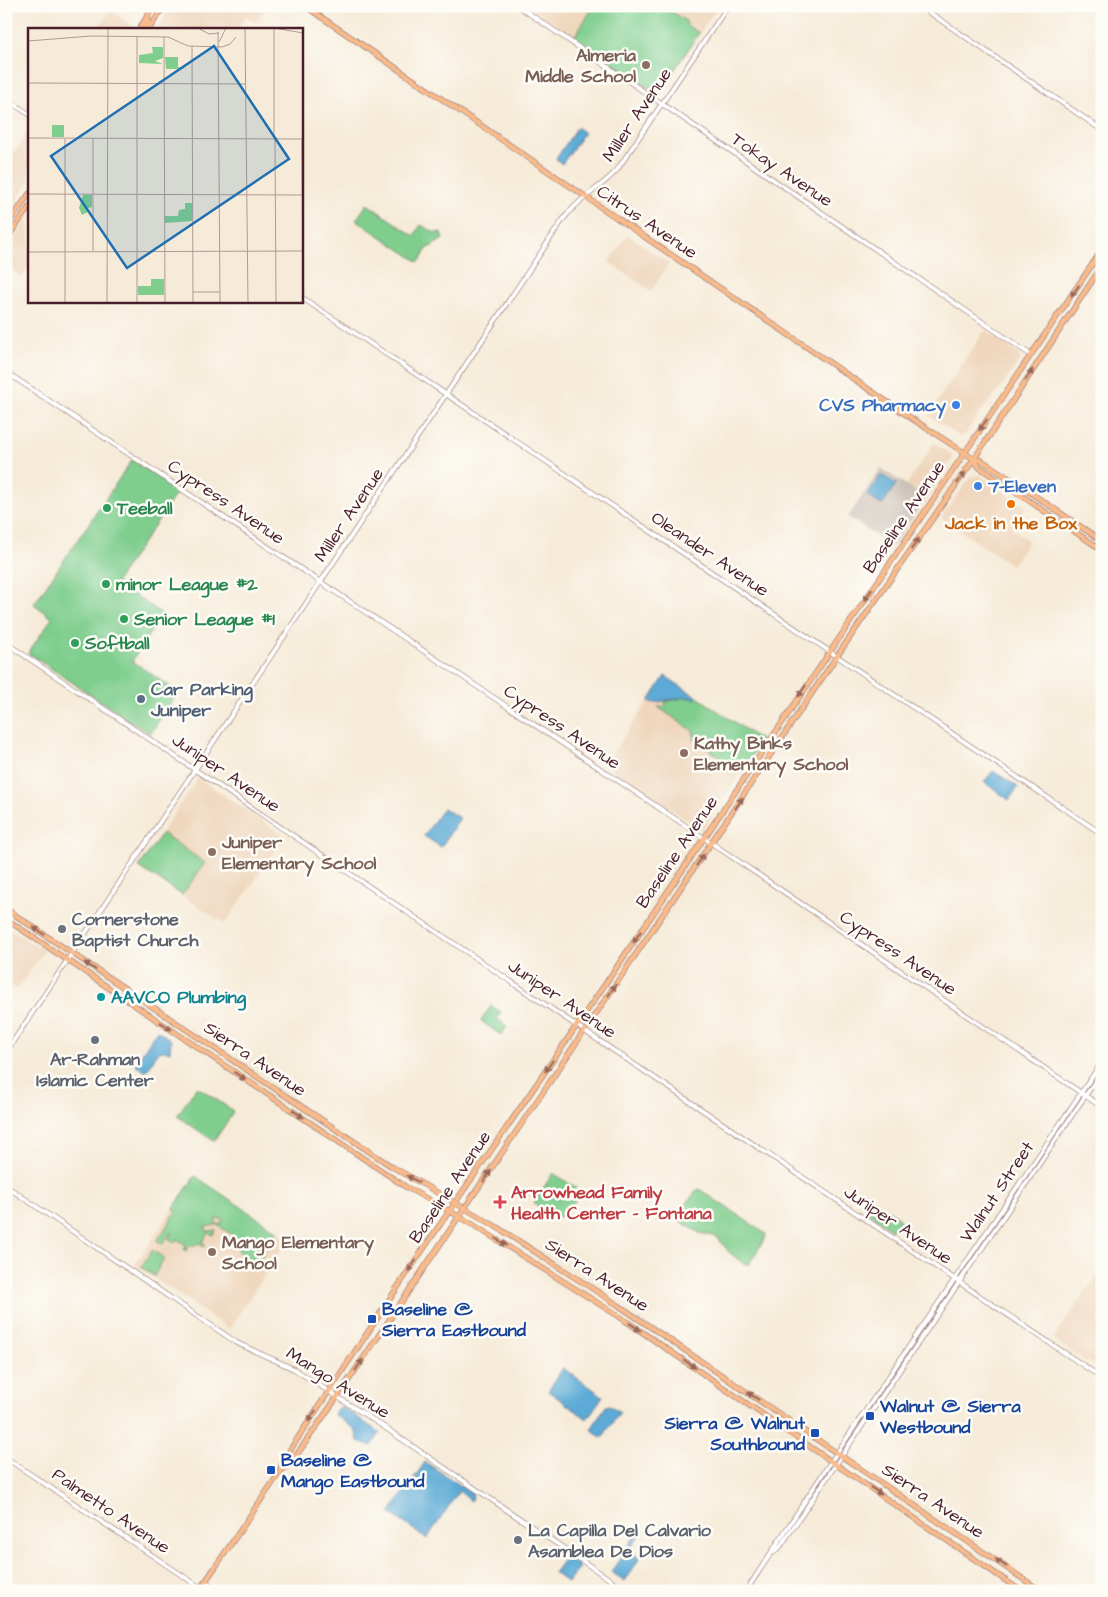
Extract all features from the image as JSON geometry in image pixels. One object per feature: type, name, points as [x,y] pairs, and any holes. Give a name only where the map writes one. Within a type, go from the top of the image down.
[{"type":"main road","points":[[140,28],[154,6]]},
{"type":"main road","points":[[150,28],[164,6]]},
{"type":"main road","name":"Citrus Avenue","points":[[305,6],[964,453],[974,459],[981,460],[1102,542]]},
{"type":"main road","points":[[145,28],[148,23],[148,16]]},
{"type":"main road","points":[[6,227],[28,195]]},
{"type":"main road","points":[[6,240],[28,208]]},
{"type":"main road","name":"Baseline Avenue","points":[[280,1472],[284,1459],[450,1211],[1102,250]]},
{"type":"main road","name":"Baseline Avenue","points":[[201,1589],[280,1472],[291,1463],[460,1217],[837,656],[974,459],[1102,266]]},
{"type":"main road","name":"Citrus Avenue","points":[[974,459],[978,467],[1102,550]]},
{"type":"main road","name":"Sierra Avenue","points":[[6,909],[391,1166],[505,1232],[618,1305],[1041,1591]]},
{"type":"main road","name":"Sierra Avenue","points":[[6,919],[406,1186],[460,1217],[620,1317],[1021,1591]]},
{"type":"main road","points":[[194,1591],[201,1589]]},
{"type":"street","name":"Tokay Avenue","points":[[518,6],[1031,355]]},
{"type":"street","name":"Miller Avenue","points":[[6,1052],[562,221],[574,206],[608,180],[617,170],[728,6]]},
{"type":"street","points":[[920,6],[1102,130]]},
{"type":"street","points":[[6,99],[28,113]]},
{"type":"street","name":"Oleander Avenue","points":[[302,298],[1102,834]]},
{"type":"street","name":"Cypress Avenue","points":[[6,372],[704,838],[1102,1107]]},
{"type":"street","name":"Juniper Avenue","points":[[6,643],[1102,1378]]},
{"type":"street","name":"Walnut Street","points":[[746,1591],[776,1544],[839,1455],[1083,1094],[1102,1062]]},
{"type":"street","name":"Walnut Street","points":[[1083,1094],[1102,1071]]},
{"type":"street","name":"Mango Avenue","points":[[6,1186],[237,1342],[294,1369],[627,1591]]},
{"type":"street","name":"Palmetto Avenue","points":[[6,1458],[201,1589]]},
{"type":"street","points":[[205,1582],[219,1591]]},
{"type":"shaded area","points":[[171,6],[267,6],[256,23],[246,16],[238,28],[157,28]]},
{"type":"shaded area","name":"Almeria Middle School","points":[[528,6],[718,6],[659,94],[657,94]]},
{"type":"shaded area","points":[[111,10],[134,26],[133,28],[98,28]]},
{"type":"shaded area","points":[[28,132],[28,183],[6,216],[6,165]]},
{"type":"shaded area","points":[[28,217],[28,268],[22,277],[6,266],[6,249]]},
{"type":"shaded area","points":[[628,235],[669,263],[651,291],[609,262]]},
{"type":"shaded area","points":[[985,330],[1019,354],[1020,360],[1001,388],[980,412],[965,435],[959,436],[928,415]]},
{"type":"shaded area","points":[[934,443],[952,455],[953,458],[936,483],[928,478],[918,493],[906,485]]},
{"type":"shaded area","points":[[881,468],[918,493],[928,478],[936,483],[893,547],[848,517]]},
{"type":"shaded area","points":[[980,475],[992,485],[1026,506],[1011,528],[1029,541],[1012,565],[941,518],[971,477]]},
{"type":"shaded area","name":"Kathy Binks Elementary School","points":[[665,676],[762,741],[705,827],[699,828],[605,765]]},
{"type":"shaded area","name":"Juniper Elementary School","points":[[198,778],[285,836],[225,924],[139,867]]},
{"type":"shaded area","points":[[6,926],[44,951],[17,989],[6,982]]},
{"type":"shaded area","name":"Mango Elementary School","points":[[195,1176],[288,1239],[229,1329],[135,1265]]},
{"type":"shaded area","points":[[1102,1268],[1102,1372],[1097,1369],[1098,1367],[1087,1362],[1053,1339]]},
{"type":"green space","name":"Almeria Middle School","points":[[594,6],[663,6],[687,22],[686,25],[699,33],[659,93],[657,94],[574,37]]},
{"type":"green space","points":[[367,204],[414,236],[421,225],[435,233],[441,232],[443,239],[427,249],[419,262],[356,220]]},
{"type":"green space","points":[[132,460],[178,491],[116,582],[162,614],[132,661],[178,692],[150,734],[28,653],[52,618],[34,604]]},
{"type":"green space","points":[[696,696],[762,741],[741,771],[695,740],[693,731],[658,707],[666,706],[665,702],[686,697],[695,698]]},
{"type":"green space","points":[[162,833],[205,863],[182,895],[139,867]]},
{"type":"green space","points":[[491,1006],[501,1012],[497,1019],[507,1026],[501,1035],[481,1021]]},
{"type":"green space","points":[[196,1088],[199,1088],[232,1110],[233,1113],[214,1141],[177,1116]]},
{"type":"green space","points":[[553,1173],[576,1188],[573,1191],[578,1196],[565,1215],[554,1218],[534,1203]]},
{"type":"green space","points":[[195,1176],[277,1231],[256,1265],[240,1254],[233,1235],[217,1225],[222,1224],[222,1219],[216,1219],[216,1225],[205,1227],[207,1231],[216,1230],[213,1235],[208,1233],[202,1243],[206,1245],[204,1247],[199,1243],[190,1245],[186,1251],[184,1250],[186,1245],[177,1239],[174,1243],[169,1239],[171,1232],[163,1244],[157,1241],[176,1212],[173,1209]]},
{"type":"green space","points":[[699,1189],[766,1234],[749,1264],[745,1265],[729,1252],[717,1237],[700,1233],[678,1220],[678,1215]]},
{"type":"green space","points":[[870,1207],[891,1212],[900,1221],[891,1230],[867,1211]]},
{"type":"green space","points":[[152,1250],[164,1258],[154,1276],[141,1267]]},
{"type":"water","points":[[577,127],[584,133],[562,164],[556,159]]},
{"type":"water","points":[[881,475],[896,484],[882,505],[869,497],[868,494]]},
{"type":"water","points":[[665,676],[696,696],[695,699],[686,697],[653,703],[649,701]]},
{"type":"water","points":[[993,771],[1018,787],[1009,800],[984,782]]},
{"type":"water","points":[[443,808],[460,818],[441,847],[424,836]]},
{"type":"water","points":[[157,1030],[171,1040],[170,1052],[158,1052],[146,1072],[135,1064]]},
{"type":"water","points":[[563,1368],[603,1396],[587,1419],[548,1391]]},
{"type":"water","points":[[609,1405],[620,1412],[602,1438],[591,1429],[606,1406]]},
{"type":"water","points":[[342,1407],[380,1433],[372,1446],[358,1441],[355,1429],[334,1415],[336,1410]]},
{"type":"water","points":[[425,1462],[472,1493],[473,1498],[471,1501],[459,1491],[427,1539],[390,1513]]},
{"type":"water","points":[[638,1531],[641,1533],[629,1550],[640,1558],[625,1581],[611,1572]]},
{"type":"water","points":[[566,1557],[578,1565],[578,1569],[568,1583],[554,1573]]},
{"type":"place","name":"Almeria Middle School","points":[[646,65]]},
{"type":"place","name":"CVS Pharmacy","points":[[956,405]]},
{"type":"place","name":"7-Eleven","points":[[978,486]]},
{"type":"place","name":"Jack in the Box","points":[[1011,504]]},
{"type":"place","name":"Teeball","points":[[107,508]]},
{"type":"place","name":"minor League #2","points":[[106,584]]},
{"type":"place","name":"Senior League #1","points":[[124,619]]},
{"type":"place","name":"Softball","points":[[75,643]]},
{"type":"place","name":"Car Parking Juniper","points":[[141,699]]},
{"type":"place","name":"Kathy Binks Elementary School","points":[[684,753]]},
{"type":"place","name":"Juniper Elementary School","points":[[212,852]]},
{"type":"place","name":"Cornerstone Baptist Church","points":[[62,929]]},
{"type":"place","name":"AAVCO Plumbing","points":[[101,997]]},
{"type":"place","name":"Ar-Rahman Islamic Center","points":[[95,1040]]},
{"type":"place","name":"Arrowhead Family Health Center - Fontana","points":[[500,1202]]},
{"type":"place","name":"Mango Elementary School","points":[[212,1252]]},
{"type":"place","name":"Baseline @ Sierra Eastbound","points":[[372,1319]]},
{"type":"place","name":"Walnut @ Sierra Westbound","points":[[870,1416]]},
{"type":"place","name":"Sierra @ Walnut Southbound","points":[[815,1433]]},
{"type":"place","name":"Baseline @ Mango Eastbound","points":[[271,1470]]},
{"type":"place","name":"La Capilla Del Calvario Asamblea De Dios","points":[[518,1540]]}]
